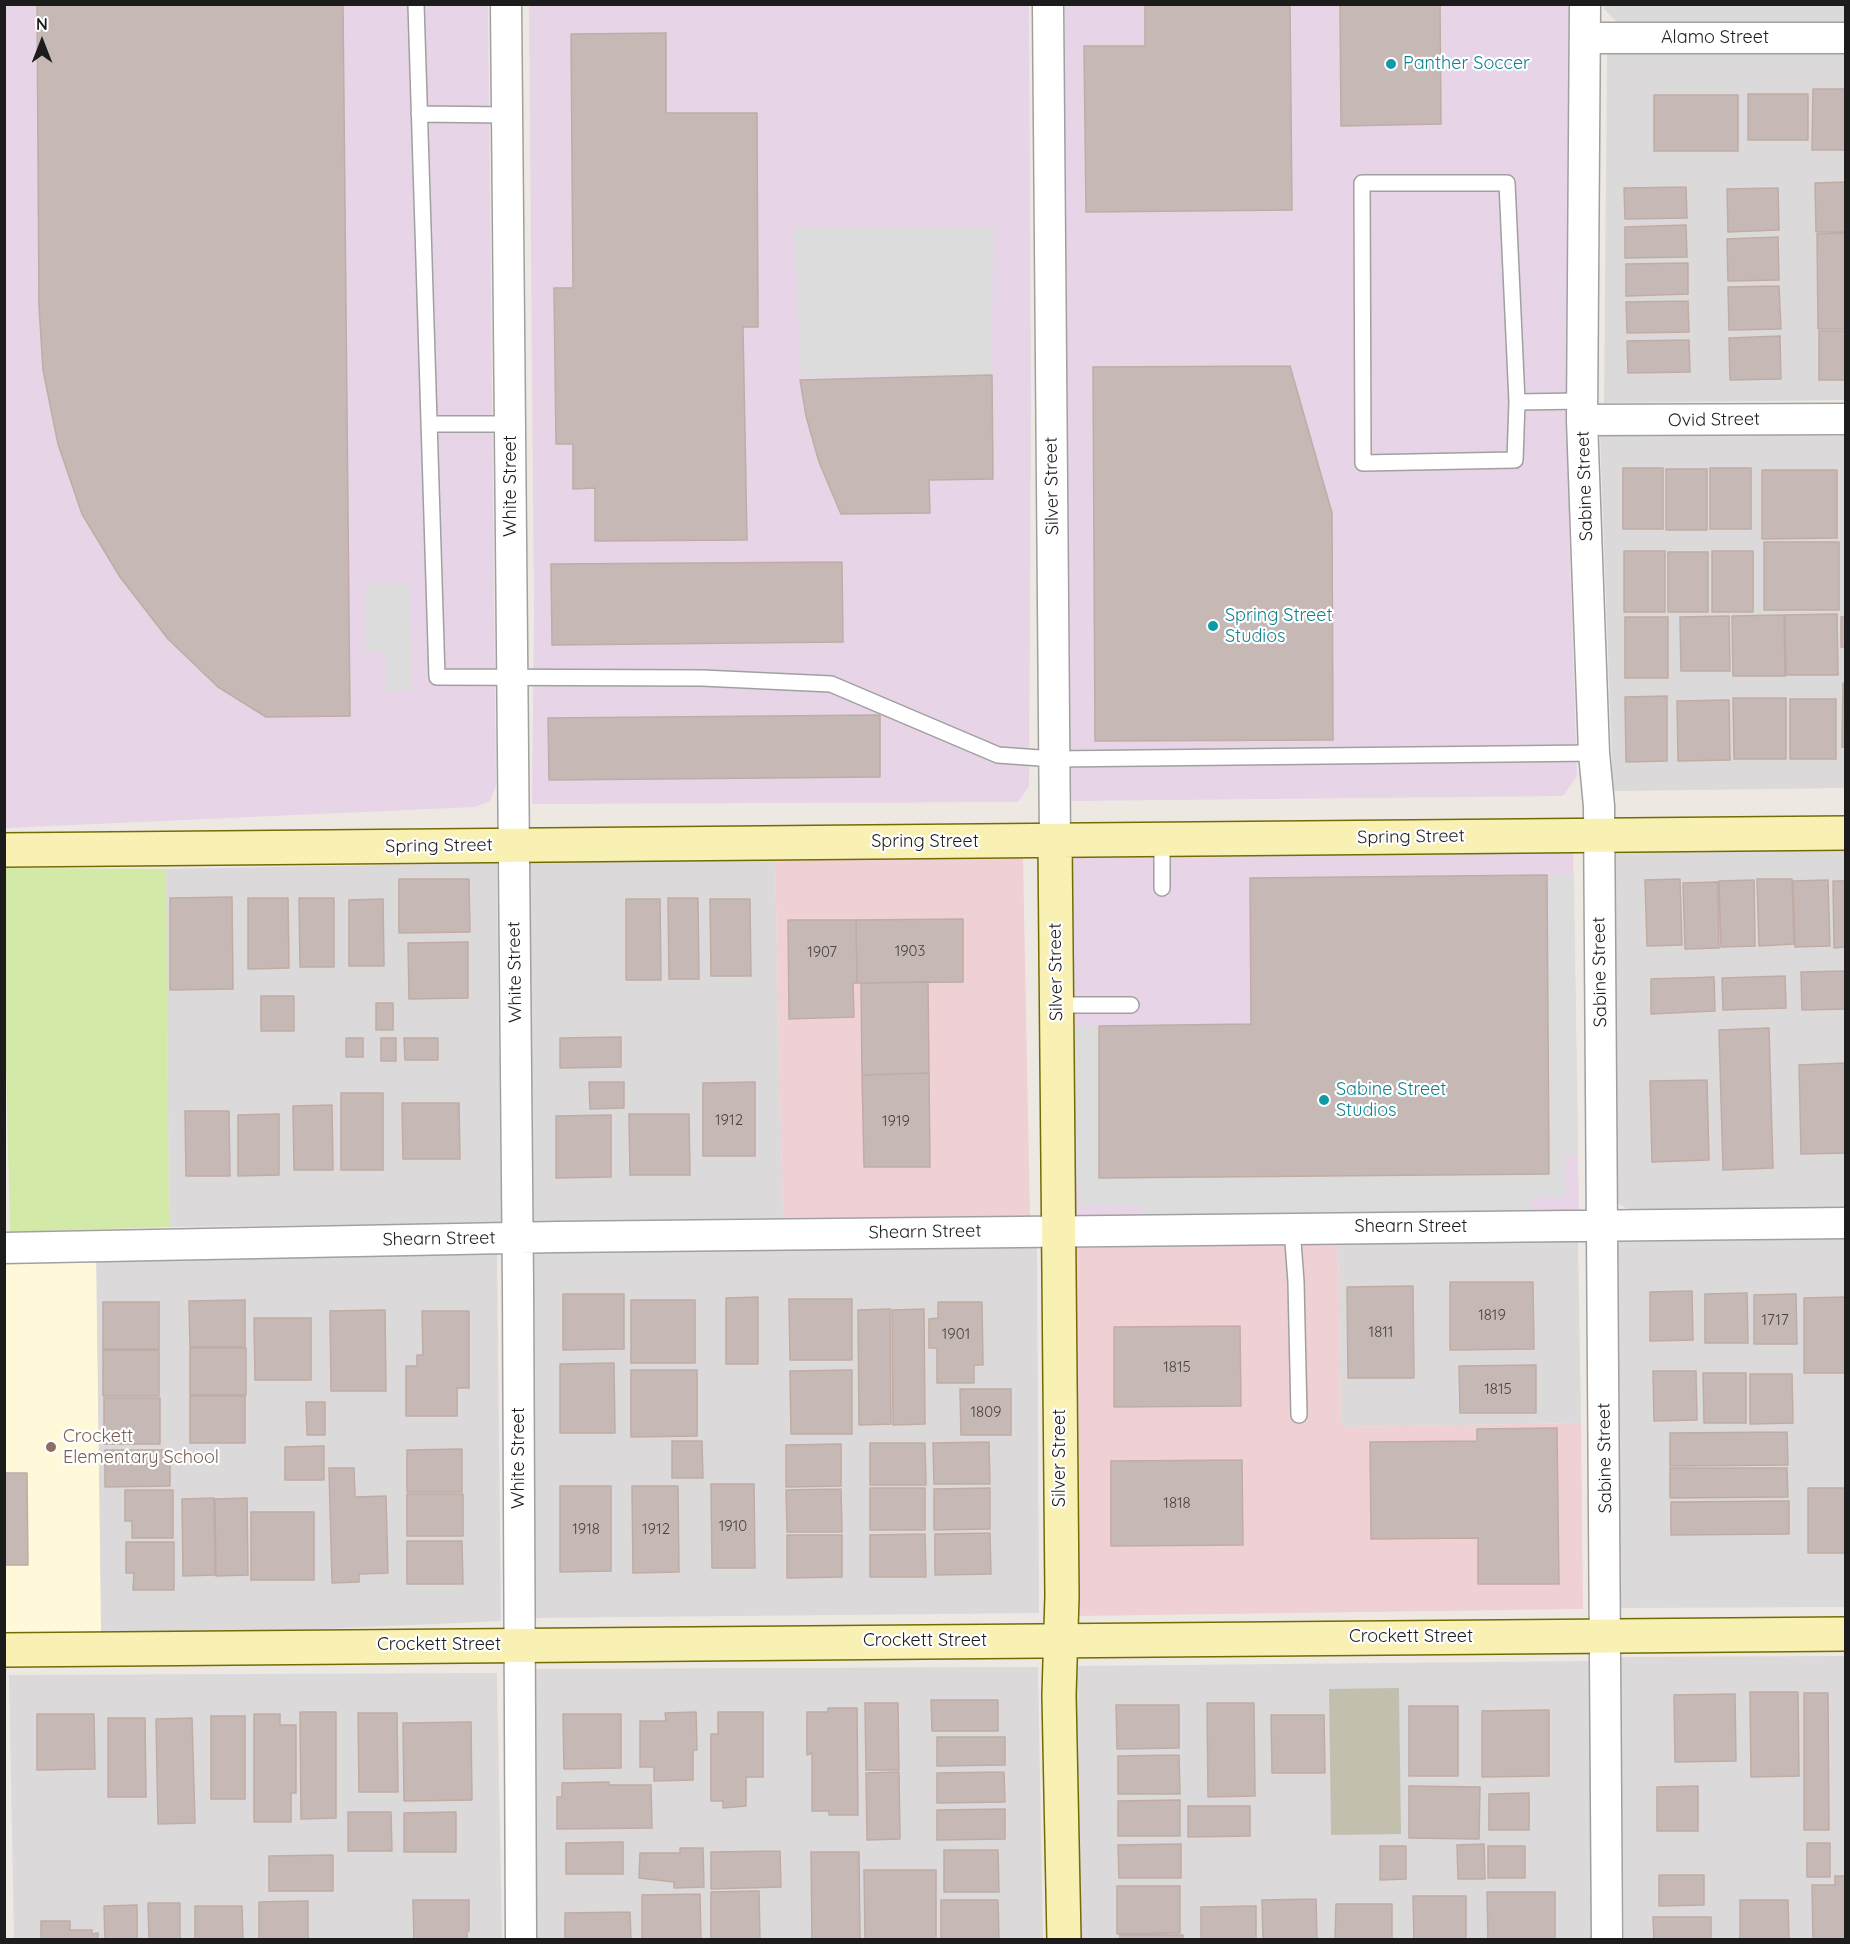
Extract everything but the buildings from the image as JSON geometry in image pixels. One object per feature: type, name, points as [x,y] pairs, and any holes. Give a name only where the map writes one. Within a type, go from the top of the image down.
[{"type":"street","name":"White Street","points":[[506,4],[518,1237],[521,1940]]},
{"type":"street","name":"Silver Street","points":[[1048,4],[1062,1640],[1059,1695],[1064,1940]]},
{"type":"street","name":"Sabine Street","points":[[1585,4],[1582,411],[1594,753],[1599,806],[1607,1940]]},
{"type":"street","name":"Alamo Street","points":[[1585,38],[1845,38]]},
{"type":"street","name":"Ovid Street","points":[[1582,411],[1845,419]]},
{"type":"street","name":"Spring Street","points":[[4,850],[1845,833]]},
{"type":"street","name":"Shearn Street","points":[[4,1248],[518,1237],[1845,1223]]},
{"type":"street","name":"Crockett Street","points":[[4,1650],[1845,1634]]},
{"type":"lane","points":[[416,4],[437,677],[702,678],[831,684],[998,756],[1054,759],[1594,753]]},
{"type":"lane","points":[[419,114],[507,115]]},
{"type":"lane","points":[[1362,183],[1507,183],[1517,402],[1515,460],[1364,463],[1362,183]]},
{"type":"lane","points":[[1517,402],[1582,411]]},
{"type":"lane","points":[[429,424],[510,424]]},
{"type":"lane","points":[[1162,840],[1162,888]]},
{"type":"lane","points":[[1057,1005],[1131,1005]]},
{"type":"lane","points":[[1292,1228],[1296,1282],[1299,1414]]},
{"type":"shaded area","points":[[4,5],[488,5],[496,786],[490,801],[475,807],[5,828]]},
{"type":"shaded area","points":[[529,5],[1029,5],[1031,401],[1029,786],[1018,802],[532,804],[534,612]]},
{"type":"shaded area","points":[[1065,5],[1570,5],[1569,529],[1577,776],[1563,796],[1071,801],[1063,657]]},
{"type":"shaded area","points":[[1604,5],[1845,5],[1845,22],[1619,24],[1604,9]]},
{"type":"shaded area","points":[[1845,52],[1845,400],[1604,403],[1607,53]]},
{"type":"shaded area","points":[[794,227],[993,227],[992,375],[801,377]]},
{"type":"shaded area","points":[[1600,435],[1845,436],[1845,788],[1613,791]]},
{"type":"shaded area","points":[[410,583],[411,692],[385,692],[385,651],[366,651],[365,584]]},
{"type":"shaded area","name":"Sabine Street Studios","points":[[1573,849],[1579,1212],[1073,1217],[1071,854]]},
{"type":"shaded area","points":[[1845,850],[1845,1207],[1630,1210],[1620,1205],[1611,1191],[1609,852]]},
{"type":"shaded area","points":[[1023,858],[1030,1216],[783,1218],[775,860]]},
{"type":"shaded area","points":[[775,860],[783,1218],[530,1221],[525,862]]},
{"type":"shaded area","points":[[497,863],[501,1223],[169,1227],[166,869]]},
{"type":"shaded area","points":[[1547,875],[1574,876],[1578,1155],[1565,1155],[1565,1197],[1532,1198],[1532,1213],[1144,1217],[1142,1205],[1080,1205],[1080,1187],[1073,1187],[1072,1026],[1099,1026],[1100,1178],[1549,1174]]},
{"type":"shaded area","points":[[1845,1239],[1845,1607],[1621,1608],[1615,1242]]},
{"type":"shaded area","points":[[1578,1240],[1581,1423],[1341,1427],[1338,1244]]},
{"type":"shaded area","points":[[1037,1244],[1039,1613],[534,1618],[530,1250]]},
{"type":"shaded area","points":[[1338,1244],[1341,1427],[1581,1423],[1583,1609],[1077,1616],[1072,1248]]},
{"type":"shaded area","points":[[497,1253],[501,1621],[101,1639],[96,1258]]},
{"type":"shaded area","name":"Crockett Elementary School","points":[[96,1258],[101,1639],[5,1640],[4,1259]]},
{"type":"shaded area","points":[[1845,1656],[1845,1939],[1624,1939],[1620,1657]]},
{"type":"shaded area","points":[[1591,1661],[1592,1939],[1081,1939],[1076,1666]]},
{"type":"shaded area","points":[[1038,1667],[1043,1939],[537,1939],[534,1669]]},
{"type":"shaded area","points":[[497,1673],[502,1939],[14,1939],[9,1675]]},
{"type":"shaded area","points":[[1399,1688],[1401,1834],[1331,1835],[1329,1689]]},
{"type":"green space","points":[[4,868],[166,869],[169,1227],[10,1232]]},
{"type":"place","name":"Panther Soccer","points":[[1391,64]]},
{"type":"place","name":"Spring Street Studios","points":[[1213,626]]},
{"type":"place","name":"Sabine Street Studios","points":[[1324,1100]]},
{"type":"place","name":"Crockett Elementary School","points":[[51,1447]]}]
